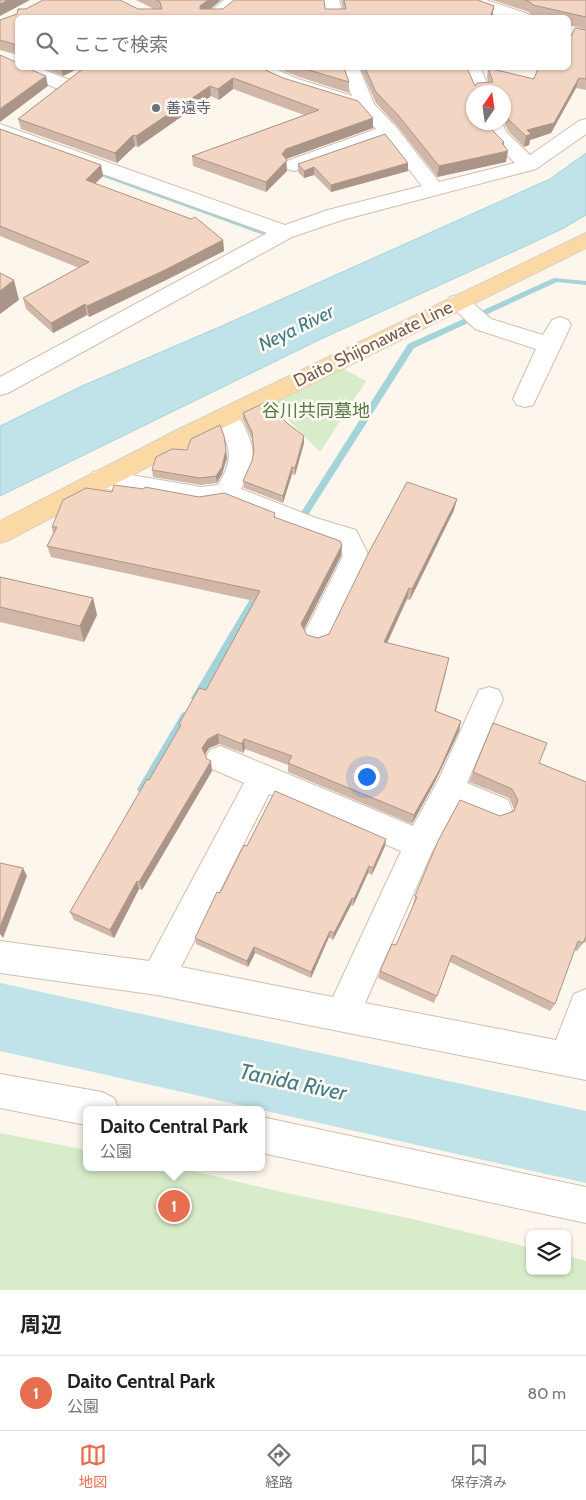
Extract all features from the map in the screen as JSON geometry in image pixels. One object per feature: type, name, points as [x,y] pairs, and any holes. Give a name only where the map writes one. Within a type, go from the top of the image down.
[{"type":"main road","name":"Daito Shijonawate Line","points":[[0,533],[227,416],[586,240]]},
{"type":"street","points":[[214,15],[235,0]]},
{"type":"street","points":[[330,0],[333,3],[335,15]]},
{"type":"street","points":[[469,0],[513,15]]},
{"type":"street","points":[[571,31],[586,35]]},
{"type":"street","points":[[36,70],[70,81],[49,96]]},
{"type":"street","points":[[264,70],[292,82],[364,106]]},
{"type":"street","points":[[351,70],[364,106],[389,131],[435,190]]},
{"type":"street","points":[[473,70],[478,85]]},
{"type":"street","points":[[0,387],[285,232],[335,215],[529,165],[586,125]]},
{"type":"street","points":[[495,130],[496,134],[529,165]]},
{"type":"street","points":[[294,165],[389,131]]},
{"type":"street","points":[[5,132],[285,232]]},
{"type":"street","points":[[5,132],[240,234],[257,247]]},
{"type":"street","points":[[458,302],[483,324],[509,334],[554,335],[525,399]]},
{"type":"street","points":[[226,493],[239,472],[242,449],[227,416]]},
{"type":"street","points":[[102,480],[200,497],[226,493],[310,526],[347,537],[356,556],[318,636]]},
{"type":"street","points":[[342,1016],[420,844],[449,790],[489,699]]},
{"type":"street","points":[[220,759],[420,844]]},
{"type":"street","points":[[158,979],[263,776]]},
{"type":"street","points":[[449,790],[497,810]]},
{"type":"street","points":[[0,956],[158,979],[576,1060],[586,1006]]},
{"type":"street","points":[[0,1091],[83,1106]]},
{"type":"street","points":[[265,1136],[586,1205]]},
{"type":"green space","name":"谷川共同墓地","points":[[344,369],[366,381],[320,452],[273,404]]},
{"type":"green space","points":[[0,1133],[83,1149],[83,1171],[193,1171],[286,1193],[408,1218],[516,1244],[526,1247],[526,1275],[571,1275],[571,1257],[586,1261],[586,1290],[0,1290]]},
{"type":"water","name":"Neya River","points":[[586,153],[586,215],[562,229],[321,339],[0,496],[0,426],[82,386],[224,325],[550,179]]},
{"type":"building","points":[[0,0],[8,0],[0,4]]},
{"type":"building","points":[[43,0],[120,0],[138,9],[162,9],[160,2],[156,0],[208,0],[200,6],[200,9],[223,9],[234,0],[324,0],[325,9],[346,9],[344,0],[478,0],[494,6],[491,15],[15,15],[15,44],[0,40],[0,20],[17,14],[18,9],[26,9]]},
{"type":"building","points":[[525,0],[586,0],[586,17],[533,5]]},
{"type":"building","points":[[575,28],[586,30],[586,79],[579,78],[554,123],[527,130],[531,134],[526,136],[511,122],[511,85],[476,85],[477,83],[493,82],[489,70],[534,79],[537,70],[571,70],[571,36]]},
{"type":"building","points":[[0,55],[15,62],[15,70],[32,70],[46,76],[0,109]]},
{"type":"building","points":[[81,70],[265,70],[283,78],[358,101],[373,118],[286,149],[282,154],[287,160],[266,182],[192,156],[319,110],[233,78],[218,89],[210,86],[136,136],[133,135],[115,153],[18,119]]},
{"type":"building","points":[[309,70],[345,70],[349,82]]},
{"type":"building","points":[[366,70],[468,70],[475,85],[466,85],[466,130],[492,130],[504,142],[502,143],[508,151],[439,166],[398,115],[376,92]]},
{"type":"building","points":[[0,129],[101,165],[86,180],[191,219],[195,217],[223,240],[165,270],[87,306],[85,304],[51,323],[23,298],[89,262],[0,226]]},
{"type":"building","points":[[385,134],[408,163],[331,185],[314,167],[304,171],[298,164]]},
{"type":"building","points":[[0,273],[14,280],[0,291]]},
{"type":"building","points":[[266,402],[287,423],[304,436],[295,468],[292,467],[283,496],[243,481],[252,461],[254,451],[252,432],[243,413]]},
{"type":"building","points":[[220,425],[226,450],[222,467],[216,476],[200,478],[152,470],[156,457],[172,449],[187,450],[191,439]]},
{"type":"building","points":[[407,482],[457,499],[412,589],[409,588],[384,642],[449,658],[435,711],[461,721],[439,771],[414,815],[288,763],[292,756],[244,739],[242,744],[218,734],[208,739],[202,748],[207,759],[211,761],[139,882],[137,881],[110,930],[70,912],[147,779],[149,780],[181,725],[179,724],[199,688],[206,690],[260,591],[47,546],[57,527],[52,527],[63,500],[86,488],[112,492],[114,485],[144,489],[145,487],[199,497],[224,493],[275,513],[274,517],[340,541],[342,545],[301,624],[307,635],[318,638],[329,634],[369,552]]},
{"type":"building","points":[[0,577],[93,598],[80,626],[0,607]]},
{"type":"building","points":[[493,723],[547,743],[539,763],[586,782],[586,936],[583,943],[578,941],[555,1004],[452,955],[437,996],[380,971],[392,944],[396,945],[438,841],[460,800],[500,816],[514,811],[518,800],[512,789],[473,772]]},
{"type":"building","points":[[275,791],[386,839],[373,868],[369,866],[354,899],[352,898],[334,933],[330,931],[311,972],[254,947],[247,961],[195,938],[217,892],[220,893],[244,845],[247,846]]},
{"type":"building","points":[[0,863],[23,868],[0,927]]},
{"type":"waterway","points":[[92,171],[263,233]]},
{"type":"waterway","points":[[298,524],[411,346],[556,280],[586,283]]},
{"type":"waterway","points":[[196,698],[259,591]]},
{"type":"waterway","points":[[142,789],[185,716]]},
{"type":"waterway","name":"Tanida River","points":[[0,1017],[586,1147]]},
{"type":"place","name":"善遠寺","points":[[156,108]]},
{"type":"place","name":"Daito Central Park","points":[[174,1206]]}]
